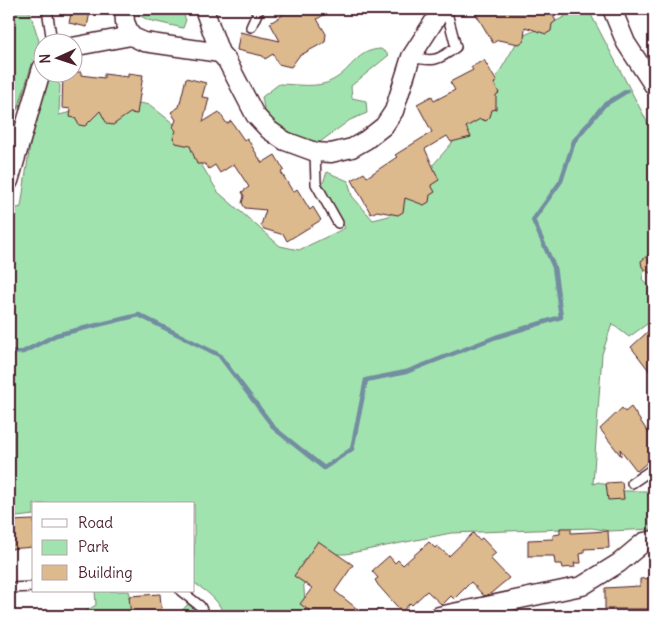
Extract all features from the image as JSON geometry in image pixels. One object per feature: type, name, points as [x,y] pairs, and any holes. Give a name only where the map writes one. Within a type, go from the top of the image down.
[{"type":"street","points":[[124,9],[131,36]]},
{"type":"street","points":[[204,9],[220,53],[227,60],[255,115],[269,130],[285,142],[315,152],[331,153],[352,148],[368,139],[384,126],[394,110],[411,57],[442,9]]},
{"type":"street","points":[[612,9],[626,44],[649,79]]},
{"type":"street","points":[[82,45],[131,36],[144,42],[220,53]]},
{"type":"street","points":[[9,181],[38,82]]},
{"type":"street","points":[[439,616],[582,586],[619,563],[644,542],[654,540]]},
{"type":"lane","points":[[47,9],[50,32]]},
{"type":"lane","points":[[252,27],[259,9]]},
{"type":"lane","points":[[411,57],[429,62],[443,57],[456,47],[446,9]]},
{"type":"lane","points":[[315,152],[316,184],[338,223]]},
{"type":"lane","points":[[632,483],[654,468]]},
{"type":"lane","points":[[9,588],[32,586]]},
{"type":"lane","points":[[182,592],[200,606],[205,616]]},
{"type":"green space","points":[[9,9],[29,9],[36,32],[32,32],[32,64],[18,109],[9,114]]},
{"type":"green space","points":[[137,9],[181,9],[186,20],[183,28],[148,20],[137,14]]},
{"type":"green space","points":[[561,9],[588,9],[654,135],[654,236],[642,279],[654,291],[654,319],[629,337],[612,324],[602,354],[593,484],[599,482],[619,491],[654,491],[654,529],[609,531],[592,528],[451,533],[346,554],[311,554],[302,562],[306,616],[223,616],[220,606],[216,601],[195,584],[195,502],[32,502],[32,515],[9,518],[9,210],[21,207],[33,124],[37,122],[40,93],[45,82],[57,82],[60,85],[59,115],[123,100],[150,105],[179,128],[218,192],[280,246],[299,250],[345,228],[322,185],[327,172],[348,181],[352,196],[373,220],[389,216],[470,122],[520,37],[565,17]]},
{"type":"green space","points":[[381,49],[389,55],[351,86],[352,98],[366,101],[367,113],[350,120],[320,142],[284,132],[277,128],[267,117],[262,97],[279,84],[314,85],[327,83],[340,76],[360,56],[373,50]]},
{"type":"green space","points":[[95,592],[129,592],[133,606],[133,616],[78,616],[96,605]]},
{"type":"green space","points":[[188,604],[202,616],[177,616]]},
{"type":"building","points":[[72,9],[85,9],[85,11],[90,12],[87,27],[69,23]]},
{"type":"building","points":[[279,9],[334,9],[317,19],[326,34],[325,42],[299,56],[291,67],[278,64],[273,54],[265,59],[263,56],[237,50],[240,32],[280,41],[270,23],[283,15]]},
{"type":"building","points":[[473,9],[549,9],[556,21],[552,24],[551,31],[546,34],[525,27],[524,41],[519,44],[498,40],[493,43]]},
{"type":"building","points":[[484,60],[497,82],[494,83],[499,93],[496,95],[496,109],[492,110],[490,117],[486,121],[480,119],[466,127],[471,137],[451,142],[447,136],[425,149],[439,180],[431,185],[435,192],[430,195],[429,202],[424,205],[405,198],[403,212],[398,215],[377,211],[371,214],[352,180],[364,173],[367,177],[397,157],[395,155],[432,132],[417,104],[432,96],[434,101],[455,90],[450,82],[473,70],[471,67]]},
{"type":"building","points":[[128,73],[143,75],[137,114],[130,113],[113,125],[107,124],[100,111],[85,126],[79,125],[75,118],[70,117],[71,109],[62,108],[63,82],[82,82],[82,75],[104,78],[104,74],[128,77]]},
{"type":"building","points":[[186,78],[206,83],[202,97],[209,98],[203,122],[219,112],[227,124],[231,121],[244,140],[247,138],[262,163],[275,155],[284,170],[281,172],[293,192],[297,189],[310,210],[313,207],[321,220],[287,241],[284,235],[264,229],[261,225],[266,210],[245,208],[242,203],[244,196],[242,192],[249,187],[234,164],[220,173],[215,165],[209,169],[205,164],[197,164],[190,146],[176,143],[173,138],[176,131],[173,127],[176,120],[171,112],[179,107]]},
{"type":"building","points":[[654,250],[654,276],[642,267],[641,261]]},
{"type":"building","points":[[654,326],[654,377],[631,347]]},
{"type":"building","points":[[631,407],[654,441],[654,457],[637,471],[620,449],[621,456],[600,429],[622,408],[625,412]]},
{"type":"building","points":[[622,482],[624,499],[608,500],[606,483]]},
{"type":"building","points":[[32,520],[32,547],[9,549],[9,521]]},
{"type":"building","points":[[560,528],[571,528],[571,533],[608,531],[609,548],[584,549],[584,553],[580,554],[581,563],[574,563],[575,567],[563,568],[562,564],[555,564],[554,556],[528,556],[528,540],[553,539],[553,535],[560,534]]},
{"type":"building","points":[[473,533],[479,540],[482,538],[496,553],[490,558],[509,578],[490,594],[484,596],[471,582],[454,599],[451,596],[442,605],[427,591],[412,605],[410,603],[402,612],[375,580],[378,578],[372,571],[389,556],[395,563],[398,560],[403,565],[429,542],[449,556]]},
{"type":"building","points":[[318,541],[353,565],[335,591],[366,616],[317,616],[300,604],[312,588],[294,576]]},
{"type":"building","points":[[654,578],[654,609],[605,609],[605,588],[640,586],[640,579]]},
{"type":"building","points":[[160,594],[162,616],[131,616],[129,596]]},
{"type":"waterway","points":[[9,353],[23,352],[56,335],[139,315],[219,355],[275,429],[324,468],[352,449],[366,380],[406,372],[496,337],[561,317],[554,267],[533,220],[561,181],[574,141],[604,105],[627,91]]}]
